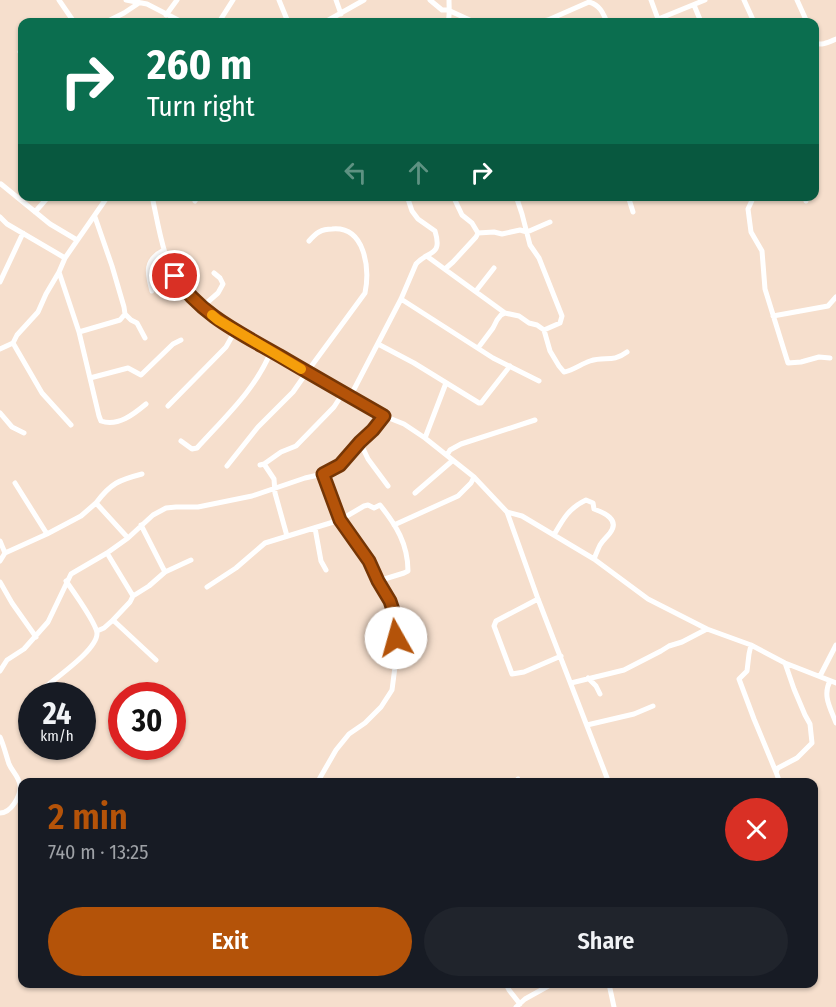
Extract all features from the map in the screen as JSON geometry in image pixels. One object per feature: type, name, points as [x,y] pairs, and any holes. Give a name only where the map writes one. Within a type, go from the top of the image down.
[{"type":"street","points":[[59,0],[71,18]]},
{"type":"street","points":[[126,0],[144,2],[172,18]]},
{"type":"street","points":[[166,15],[177,0]]},
{"type":"street","points":[[222,18],[233,0]]},
{"type":"street","points":[[279,0],[286,18]]},
{"type":"street","points":[[336,0],[341,14]]},
{"type":"street","points":[[333,18],[364,0]]},
{"type":"street","points":[[430,0],[442,10],[448,10],[465,18]]},
{"type":"street","points":[[449,0],[449,18]]},
{"type":"street","points":[[651,0],[657,18]]},
{"type":"street","points":[[663,18],[705,0]]},
{"type":"street","points":[[744,0],[752,18]]},
{"type":"street","points":[[797,0],[805,18]]},
{"type":"street","points":[[114,18],[144,2]]},
{"type":"street","points":[[553,18],[589,2],[595,3],[606,18]]},
{"type":"street","points":[[693,5],[699,18]]},
{"type":"street","points":[[819,45],[836,39]]},
{"type":"street","points":[[1,184],[18,198]]},
{"type":"street","points":[[22,201],[50,224],[77,240]]},
{"type":"street","points":[[35,212],[45,201]]},
{"type":"street","points":[[0,349],[14,343],[17,335],[38,312],[65,258],[104,201]]},
{"type":"street","points":[[153,201],[169,265],[183,288],[202,307],[235,331],[384,416],[404,424],[425,438],[474,477],[507,512],[607,778]]},
{"type":"street","points":[[350,397],[416,264],[435,252],[438,247],[435,231],[418,219],[408,201]]},
{"type":"street","points":[[455,201],[462,215],[472,223],[478,233]]},
{"type":"street","points":[[518,201],[530,245],[538,258],[562,316],[560,323],[544,330]]},
{"type":"street","points":[[630,201],[633,212]]},
{"type":"street","points":[[752,201],[748,209],[751,232],[762,251],[765,289],[788,363],[819,357],[830,358]]},
{"type":"street","points":[[94,216],[112,266],[125,314],[137,322],[145,338]]},
{"type":"street","points":[[0,217],[7,224],[65,258]]},
{"type":"street","points":[[478,233],[502,234],[520,230],[527,232],[550,222]]},
{"type":"street","points":[[0,228],[7,224]]},
{"type":"street","points":[[227,466],[258,427],[293,392],[365,293],[368,281],[367,267],[361,244],[352,233],[339,228],[325,229],[315,234],[309,241]]},
{"type":"street","points":[[0,282],[23,233]]},
{"type":"street","points":[[445,269],[478,233]]},
{"type":"street","points":[[152,291],[148,266],[153,258],[164,249]]},
{"type":"street","points":[[428,257],[505,313],[537,324],[544,330],[550,351],[564,372],[598,359],[619,358],[627,352]]},
{"type":"street","points":[[476,291],[494,268]]},
{"type":"street","points":[[59,272],[79,332],[101,421],[105,423],[130,417],[146,404]]},
{"type":"street","points":[[202,307],[218,293],[223,284],[214,273]]},
{"type":"street","points":[[773,316],[828,306],[836,297]]},
{"type":"street","points":[[401,298],[493,358],[539,381]]},
{"type":"street","points":[[478,348],[497,320],[505,313]]},
{"type":"street","points":[[79,332],[120,320],[125,314]]},
{"type":"street","points":[[168,406],[226,347],[235,331]]},
{"type":"street","points":[[90,378],[128,368],[141,375],[173,344],[181,340]]},
{"type":"street","points":[[14,343],[42,393],[71,425]]},
{"type":"street","points":[[378,344],[480,403],[510,366]]},
{"type":"street","points":[[181,441],[192,449],[197,448],[250,388],[265,367],[271,351]]},
{"type":"street","points":[[425,438],[446,383]]},
{"type":"street","points":[[287,536],[275,493],[274,479],[262,465],[281,452],[296,446],[334,407],[344,393]]},
{"type":"street","points":[[0,413],[12,427],[24,433]]},
{"type":"street","points":[[0,671],[8,660],[24,649],[48,622],[71,574],[107,553],[153,515],[166,508],[198,507],[252,496],[323,474],[340,465],[384,416]]},
{"type":"street","points":[[447,455],[450,450],[461,444],[535,420]]},
{"type":"street","points":[[360,442],[368,459],[388,486]]},
{"type":"street","points":[[415,493],[452,461]]},
{"type":"street","points":[[0,561],[5,553],[81,516],[112,485],[142,474]]},
{"type":"street","points":[[320,778],[336,750],[349,734],[381,707],[392,690],[396,659],[394,613],[390,601],[369,561],[340,520],[323,474]]},
{"type":"street","points":[[394,525],[458,496],[474,477]]},
{"type":"street","points":[[15,483],[47,534]]},
{"type":"street","points":[[554,534],[576,505],[586,500],[593,503],[594,509],[607,513],[614,525],[612,531],[601,543],[594,559]]},
{"type":"street","points":[[96,502],[128,537]]},
{"type":"street","points":[[207,586],[236,568],[265,543],[340,520],[368,505],[374,508],[380,505],[394,525],[405,546],[408,558],[408,571],[378,581]]},
{"type":"street","points":[[507,512],[522,516],[554,534],[594,559],[648,599],[707,629],[751,645],[785,663],[833,682],[826,689],[836,723]]},
{"type":"street","points":[[141,525],[165,572]]},
{"type":"street","points":[[315,528],[321,561],[326,570]]},
{"type":"street","points":[[0,541],[5,553]]},
{"type":"street","points":[[107,553],[133,596]]},
{"type":"street","points":[[97,631],[113,620],[133,596],[165,572],[191,560]]},
{"type":"street","points":[[50,682],[88,652],[97,631],[66,581]]},
{"type":"street","points":[[0,582],[36,637]]},
{"type":"street","points":[[538,599],[494,623],[512,674],[524,672],[561,656]]},
{"type":"street","points":[[113,620],[156,660]]},
{"type":"street","points":[[571,683],[624,670],[707,629]]},
{"type":"street","points":[[751,645],[747,671],[739,679],[778,778]]},
{"type":"street","points":[[820,676],[836,645]]},
{"type":"street","points":[[0,658],[8,660]]},
{"type":"street","points":[[776,772],[778,768],[797,758],[812,743],[810,724],[785,663]]},
{"type":"street","points":[[588,678],[600,694]]},
{"type":"street","points":[[587,725],[634,714],[653,706]]},
{"type":"street","points":[[0,737],[10,767],[18,779]]},
{"type":"street","points":[[0,813],[7,812],[18,796]]},
{"type":"street","points":[[508,988],[518,1006],[525,999],[545,988]]},
{"type":"street","points":[[610,988],[614,1007]]},
{"type":"slow traffic","points":[[212,315],[301,369]]},
{"type":"route","points":[[175,276],[191,297],[218,320],[384,416],[340,465],[323,474],[340,520],[369,561],[390,601],[394,613],[396,638]]}]
